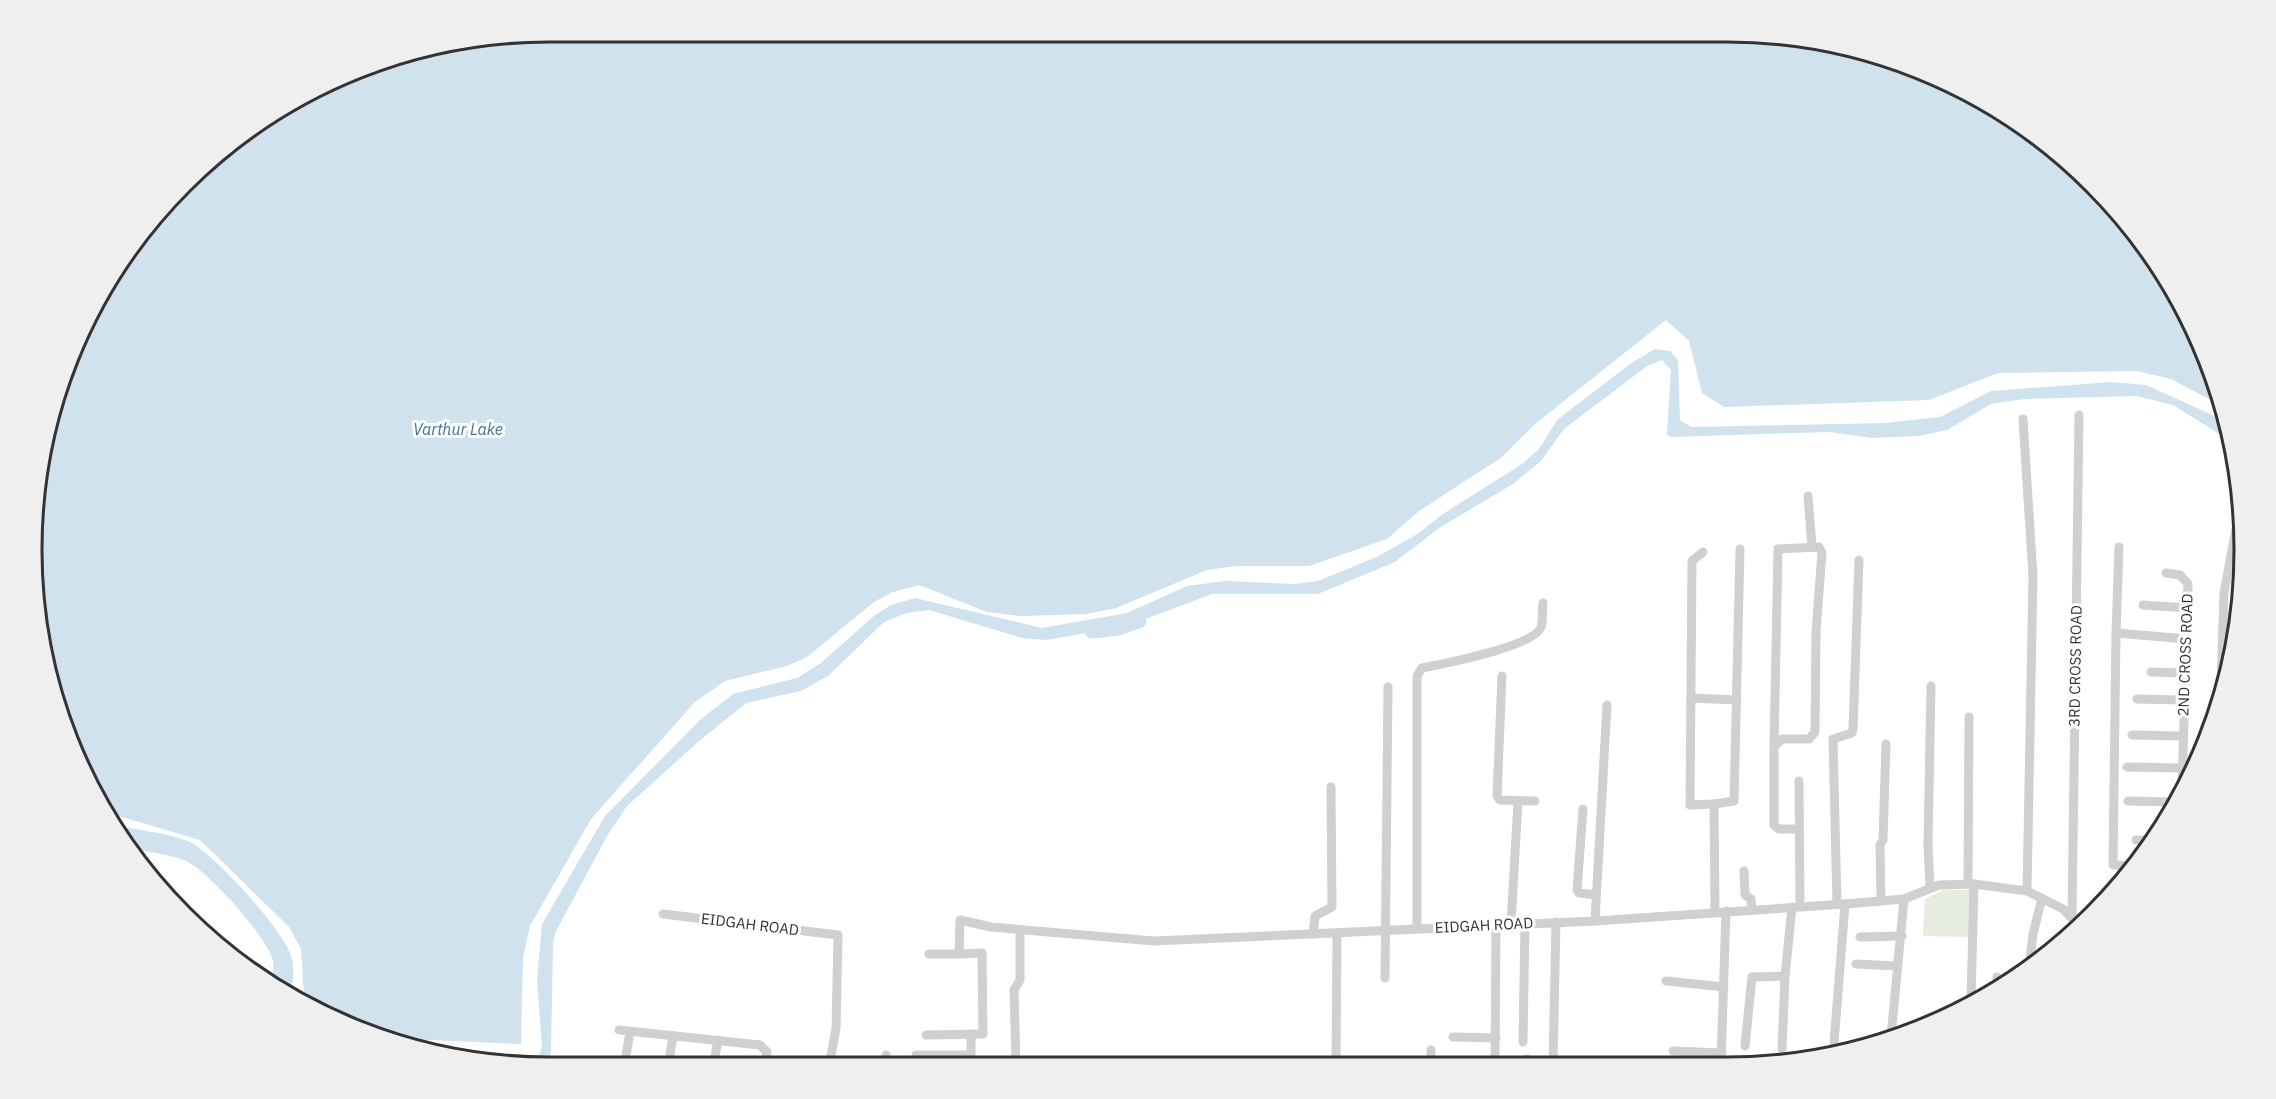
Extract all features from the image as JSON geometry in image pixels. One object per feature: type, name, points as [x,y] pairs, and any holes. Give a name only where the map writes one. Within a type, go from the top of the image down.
[{"type":"street","name":"3RD CROSS ROAD","points":[[2074,919],[2079,415]]},
{"type":"street","points":[[2023,419],[2033,576],[2027,891]]},
{"type":"street","points":[[1808,496],[1812,547]]},
{"type":"street","points":[[2222,659],[2224,593],[2234,541]]},
{"type":"street","points":[[1774,747],[1782,739],[1809,739],[1815,732],[1816,631],[1822,553],[1819,547],[1778,549],[1774,747],[1774,825],[1779,829],[1797,829]]},
{"type":"street","points":[[2119,547],[2114,865],[2123,865]]},
{"type":"street","points":[[1703,552],[1692,561],[1690,805],[1734,801],[1740,549]]},
{"type":"street","points":[[1834,1043],[1841,904],[1833,739],[1852,733],[1853,729],[1859,560]]},
{"type":"street","name":"2ND CROSS ROAD","points":[[2166,573],[2180,575],[2188,584],[2187,639],[2182,700],[2182,774]]},
{"type":"street","points":[[1417,928],[1417,676],[1422,668],[1517,644],[1533,637],[1541,627],[1543,603]]},
{"type":"street","points":[[2143,605],[2188,608]]},
{"type":"street","points":[[2116,633],[2187,639]]},
{"type":"street","points":[[2151,672],[2185,673]]},
{"type":"street","points":[[1502,676],[1497,796],[1500,800],[1535,801]]},
{"type":"street","points":[[1930,888],[1928,845],[1931,686]]},
{"type":"street","points":[[1385,978],[1388,687]]},
{"type":"street","points":[[1691,698],[1737,700]]},
{"type":"street","points":[[2137,699],[2182,700]]},
{"type":"street","points":[[1595,921],[1607,705]]},
{"type":"street","points":[[1969,717],[1971,994]]},
{"type":"street","points":[[2132,735],[2181,736]]},
{"type":"street","points":[[1881,901],[1880,845],[1883,840],[1886,744]]},
{"type":"street","points":[[2127,768],[2182,768]]},
{"type":"street","points":[[1782,1050],[1785,976],[1796,907],[1799,781]]},
{"type":"street","points":[[1313,934],[1315,916],[1332,907],[1331,787]]},
{"type":"street","points":[[1511,924],[1518,801]]},
{"type":"street","points":[[2128,801],[2167,802]]},
{"type":"street","points":[[1714,804],[1715,912]]},
{"type":"street","points":[[1583,809],[1577,890],[1579,893],[1596,895]]},
{"type":"street","points":[[2136,840],[2142,840]]},
{"type":"street","points":[[1744,871],[1745,895],[1751,899],[1752,909]]},
{"type":"street","name":"EIDGAH ROAD","points":[[959,954],[960,920],[1020,930],[1154,941],[1595,921],[1841,904],[1904,899],[1939,885],[1971,884],[2027,891],[2043,898],[2073,919]]},
{"type":"street","points":[[2031,955],[2033,934],[2043,898]]},
{"type":"street","points":[[1892,1029],[1904,899]]},
{"type":"street","points":[[1721,1057],[1726,911]]},
{"type":"street","name":"EIDGAH ROAD","points":[[663,914],[838,935],[836,1029],[831,1057]]},
{"type":"street","points":[[1553,1057],[1556,922]]},
{"type":"street","points":[[1522,1042],[1525,923]]},
{"type":"street","points":[[1495,1057],[1496,925]]},
{"type":"street","points":[[1016,1057],[1014,990],[1020,980],[1020,930]]},
{"type":"street","points":[[1336,1057],[1337,933]]},
{"type":"street","points":[[1860,937],[1902,936]]},
{"type":"street","points":[[926,1035],[983,1034],[982,953],[929,954]]},
{"type":"street","points":[[1856,964],[1897,966]]},
{"type":"street","points":[[1745,1046],[1752,977],[1785,976]]},
{"type":"street","points":[[1666,981],[1724,987]]},
{"type":"street","points":[[619,1030],[764,1046],[767,1052],[766,1057]]},
{"type":"street","points":[[626,1057],[630,1032]]},
{"type":"street","points":[[916,1055],[971,1055],[970,1034]]},
{"type":"street","points":[[670,1057],[674,1036]]},
{"type":"street","points":[[1453,1037],[1496,1038]]},
{"type":"street","points":[[715,1057],[718,1040]]},
{"type":"street","points":[[1431,1050],[1431,1057]]},
{"type":"street","points":[[1673,1051],[1714,1057]]},
{"type":"shaded area","points":[[1943,890],[1972,890],[1971,937],[1923,936],[1925,899]]},
{"type":"water","name":"Varthur Lake","points":[[550,42],[1726,42],[1793,46],[1826,52],[1890,69],[1951,94],[2008,128],[2061,168],[2108,215],[2148,268],[2182,325],[2212,400],[2171,379],[2137,371],[1998,373],[1929,400],[1724,407],[1702,393],[1689,341],[1666,320],[1535,424],[1502,457],[1419,511],[1387,539],[1309,566],[1236,566],[1207,570],[1116,608],[1087,614],[1021,616],[987,612],[919,585],[893,592],[874,602],[807,657],[787,666],[725,681],[695,702],[591,819],[530,926],[523,957],[521,1044],[416,1039],[355,1018],[304,993],[301,949],[289,927],[200,840],[118,816],[94,774],[69,713],[59,681],[46,616],[42,550],[43,516],[52,450],[69,386],[94,325],[128,268],[168,215],[215,168],[268,128],[325,94],[386,69],[450,52],[483,46]]},
{"type":"water","points":[[1655,349],[1670,351],[1678,360],[1680,420],[1691,427],[1886,423],[1940,417],[1991,391],[2111,382],[2146,385],[2217,417],[2221,435],[2173,405],[2137,396],[2025,399],[1991,404],[1947,430],[1919,436],[1872,438],[1829,432],[1671,437],[1667,435],[1671,370],[1662,360],[1647,366],[1564,429],[1541,461],[1513,484],[1439,528],[1395,562],[1318,594],[1212,594],[1127,626],[1046,640],[1022,638],[929,610],[907,613],[884,622],[828,676],[801,691],[746,703],[698,742],[627,806],[607,836],[555,933],[551,1051],[550,1057],[538,1057],[542,1046],[537,980],[542,924],[605,816],[701,719],[733,694],[797,678],[821,663],[875,615],[891,605],[915,598],[1042,628],[1127,613],[1187,586],[1225,581],[1295,584],[1318,581],[1377,557],[1419,533],[1443,514],[1522,464],[1539,449],[1557,420],[1630,364]]},
{"type":"water","points":[[126,827],[190,842],[232,877],[264,914],[287,947],[293,963],[292,987],[272,974],[273,961],[269,951],[261,937],[236,906],[196,867],[172,857],[141,850]]},
{"type":"waterway","points":[[1092,631],[1118,628],[1139,621]]}]
